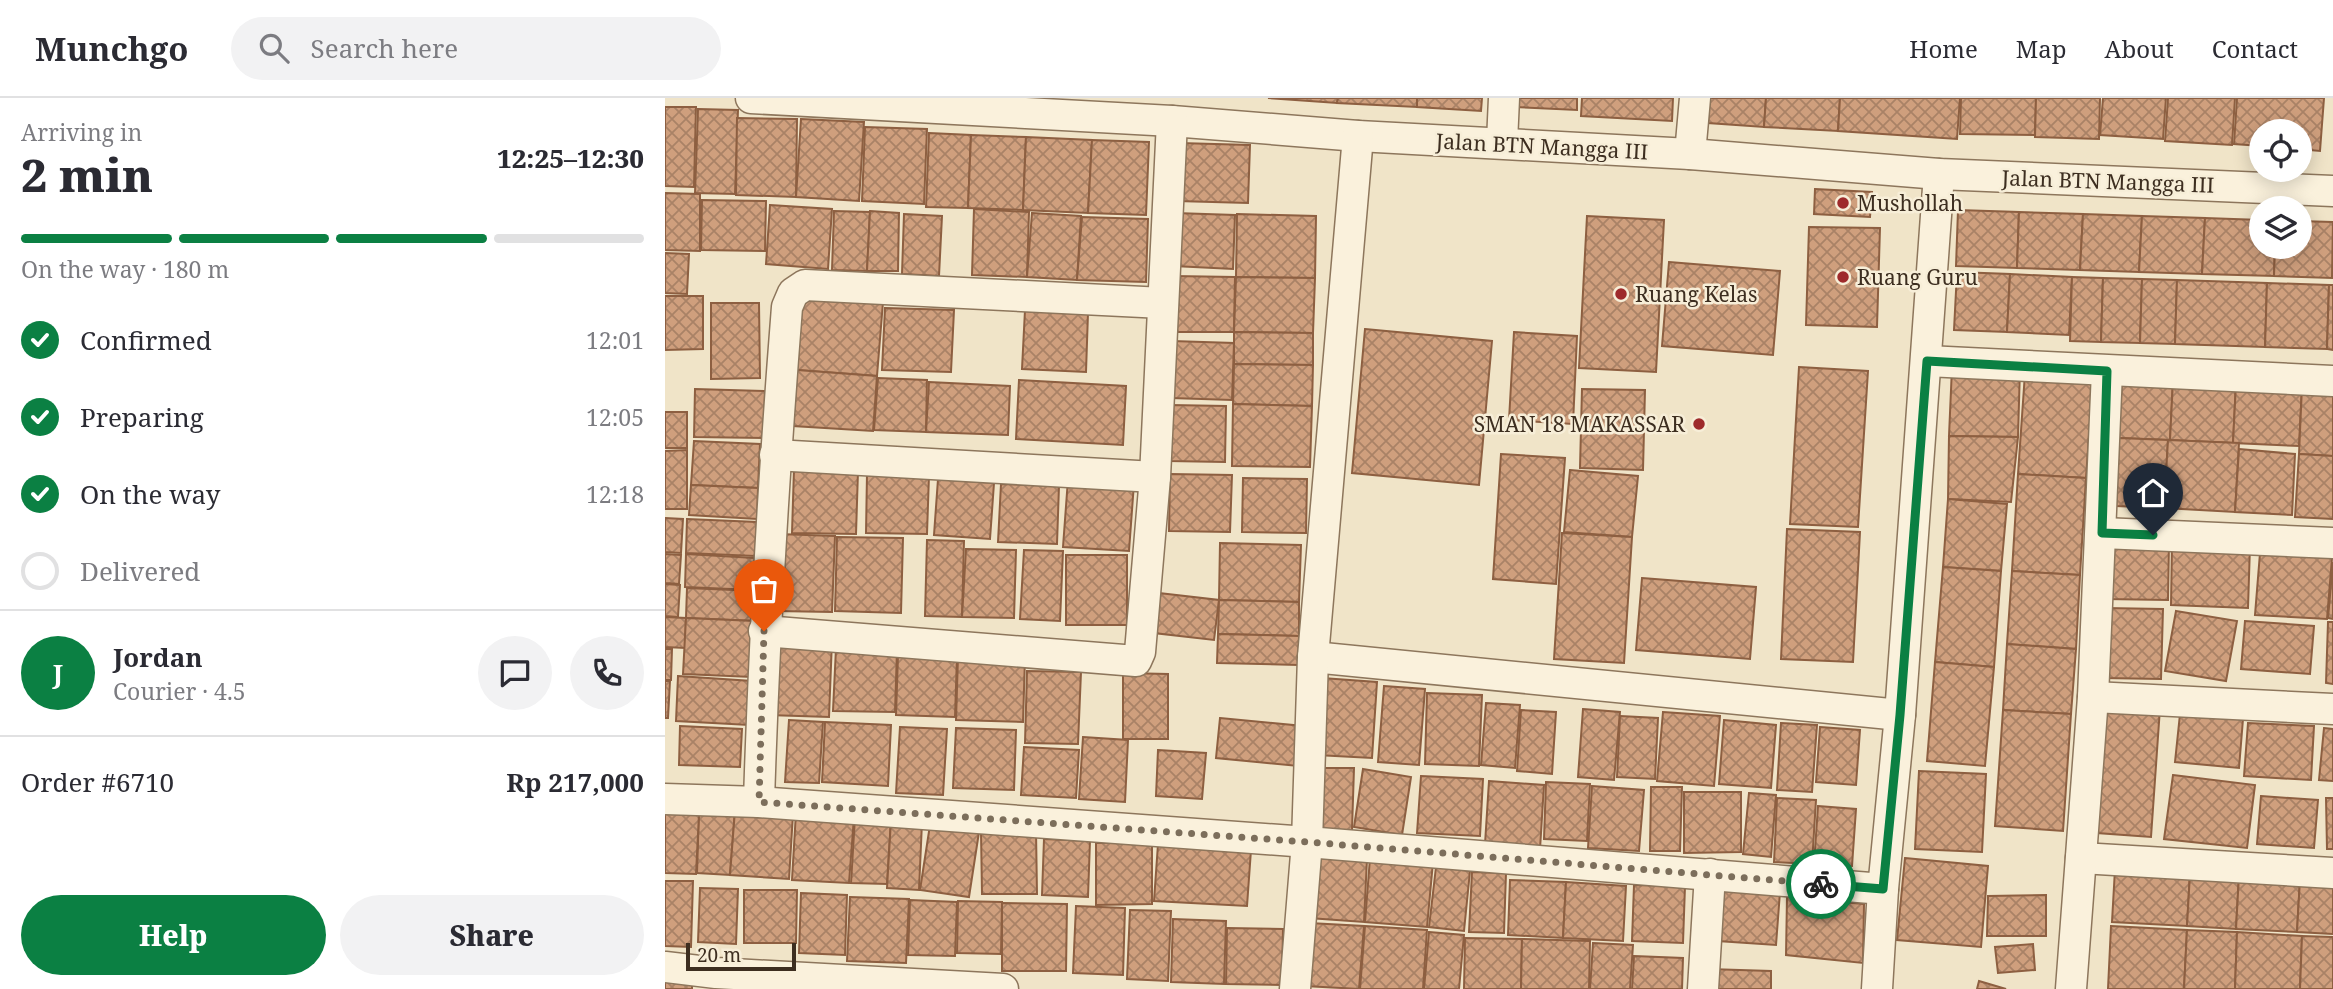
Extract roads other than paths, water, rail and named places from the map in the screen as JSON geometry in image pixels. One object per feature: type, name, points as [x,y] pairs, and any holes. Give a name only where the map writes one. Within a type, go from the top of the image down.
[{"type":"street","name":"Jalan BTN Mangga III","points":[[751,98],[831,100],[1172,121],[1358,136],[1690,154],[1939,174],[2333,191]]},
{"type":"street","points":[[1502,142],[1504,98]]},
{"type":"street","points":[[1690,154],[1695,98]]},
{"type":"street","points":[[764,631],[1136,661],[1140,652],[1155,477],[1172,121]]},
{"type":"street","points":[[1295,989],[1307,842],[1313,657],[1358,136]]},
{"type":"street","points":[[1877,989],[1927,361],[1939,174]]},
{"type":"street","points":[[759,802],[764,631],[775,455],[787,307],[793,293],[798,288],[813,286],[1163,303]]},
{"type":"street","points":[[1927,361],[2333,381]]},
{"type":"street","points":[[2071,989],[2093,697],[2107,371]]},
{"type":"street","points":[[775,455],[1155,477]]},
{"type":"street","points":[[2102,533],[2333,542]]},
{"type":"street","points":[[1313,657],[1900,715]]},
{"type":"street","points":[[2093,697],[2333,709]]},
{"type":"street","points":[[665,799],[759,802],[1307,842],[1883,889]]},
{"type":"street","points":[[2081,858],[2333,873]]},
{"type":"street","points":[[1703,989],[1710,874]]},
{"type":"street","points":[[665,967],[716,981],[1003,989]]},
{"type":"place","name":"Mushollah","points":[[1843,203]]},
{"type":"place","name":"Ruang Guru","points":[[1843,277]]},
{"type":"place","name":"Ruang Kelas","points":[[1621,294]]},
{"type":"place","name":"SMAN 18 MAKASSAR","points":[[1699,424]]}]
